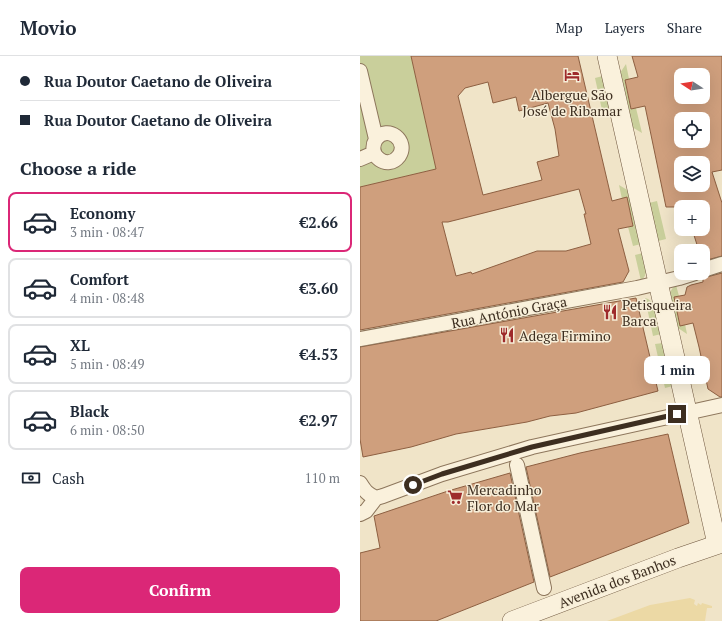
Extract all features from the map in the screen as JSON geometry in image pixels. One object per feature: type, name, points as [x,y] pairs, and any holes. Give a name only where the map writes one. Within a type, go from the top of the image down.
[{"type":"main road","points":[[607,56],[658,283],[720,544]]},
{"type":"main road","name":"Avenida dos Banhos","points":[[512,621],[678,558],[720,544]]},
{"type":"street","points":[[360,70],[376,139]]},
{"type":"street","points":[[387,133],[391,133],[397,137],[401,142],[399,155],[394,160],[387,162],[378,158],[373,149],[376,139],[381,134],[387,133]]},
{"type":"street","points":[[360,159],[374,153]]},
{"type":"street","points":[[710,268],[722,264]]},
{"type":"street","name":"Rua António Graça","points":[[360,339],[658,283],[674,279]]},
{"type":"street","points":[[360,514],[366,511],[376,498],[442,474],[532,447],[716,406]]},
{"type":"street","points":[[517,465],[544,588]]},
{"type":"street","points":[[360,482],[364,491],[376,498]]},
{"type":"green space","points":[[360,56],[411,56],[436,169],[360,187]]},
{"type":"green space","points":[[626,64],[629,79],[625,81],[631,108],[636,108],[642,133],[632,127],[620,73]]},
{"type":"green space","points":[[603,76],[610,108],[602,110],[595,78]]},
{"type":"green space","points":[[619,185],[629,191],[641,244],[633,246],[628,227],[633,225],[627,198],[622,199]]},
{"type":"green space","points":[[657,201],[666,239],[658,241],[649,203]]},
{"type":"green space","points":[[643,253],[646,271],[644,278],[641,281],[635,255]]},
{"type":"green space","points":[[676,285],[679,296],[674,298],[680,325],[685,324],[687,334],[678,328],[670,296],[673,287]]},
{"type":"green space","points":[[645,298],[653,303],[661,334],[653,336]]},
{"type":"green space","points":[[663,343],[673,386],[665,388],[655,344]]},
{"type":"sand","points":[[690,598],[695,600],[694,604],[697,606],[698,603],[701,605],[702,603],[712,606],[712,608],[707,608],[705,621],[607,621],[650,605]]},
{"type":"building","points":[[411,56],[578,56],[612,201],[627,197],[633,226],[618,229],[629,271],[623,282],[360,330],[360,187],[436,169]],"holes":[[[488,82],[493,103],[516,97],[519,111],[548,103],[555,129],[559,156],[537,162],[542,180],[483,195],[458,96],[465,88]],[[579,189],[586,214],[584,214],[591,244],[566,251],[537,251],[472,274],[471,272],[456,276],[442,222],[448,222]]]},
{"type":"building","points":[[632,56],[722,56],[722,170],[712,172],[722,203],[722,256],[710,259],[710,244],[697,244],[694,236],[710,236],[710,200],[674,200],[674,207],[666,207],[645,106],[631,109],[625,80],[638,77]]},
{"type":"building","points":[[722,273],[722,397],[708,389],[693,323],[680,326],[674,297],[685,295],[687,287],[703,282],[703,280],[710,280],[710,276]]},
{"type":"building","points":[[636,298],[658,391],[576,413],[550,416],[527,422],[456,434],[411,447],[363,457],[360,439],[360,347]]},
{"type":"building","points":[[668,434],[689,523],[550,577],[526,467],[580,453]]},
{"type":"building","points":[[510,473],[534,582],[436,621],[360,621],[360,553],[380,548],[374,516],[448,491]]},
{"type":"place","name":"Albergue São José de Ribamar","points":[[572,75]]},
{"type":"place","name":"Petisqueira Barca","points":[[610,312]]},
{"type":"place","name":"Adega Firmino","points":[[507,335]]},
{"type":"place","name":"Mercadinho Flor do Mar","points":[[455,497]]},
{"type":"route","points":[[413,485],[442,474],[532,447],[677,414]]}]
